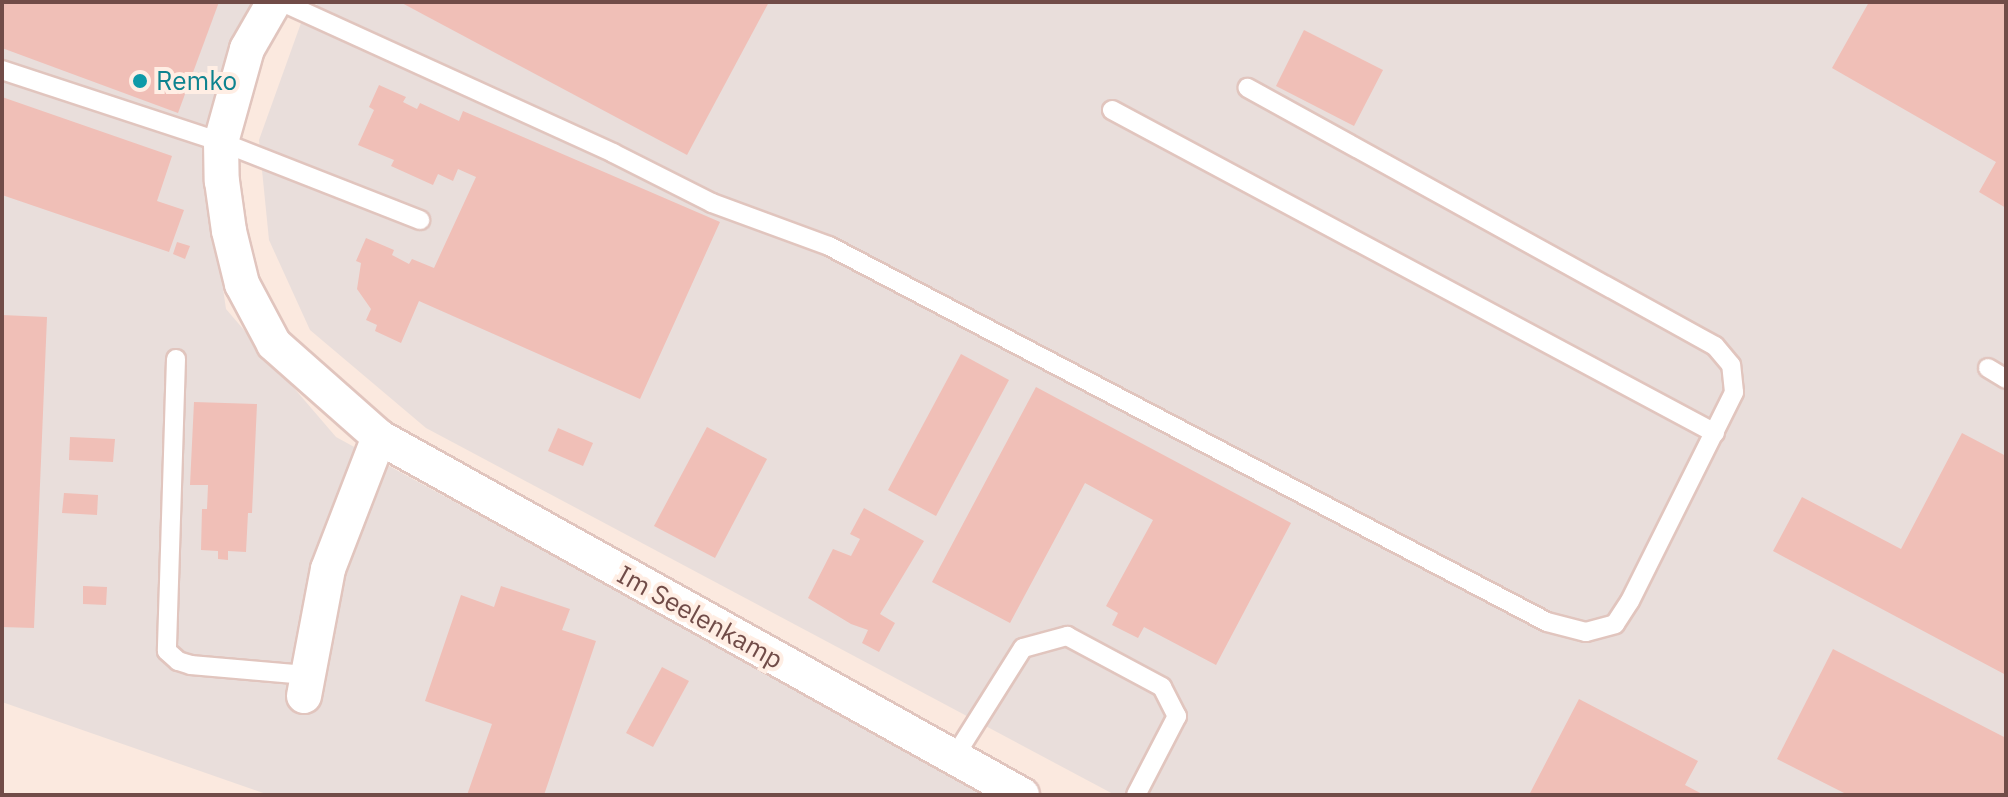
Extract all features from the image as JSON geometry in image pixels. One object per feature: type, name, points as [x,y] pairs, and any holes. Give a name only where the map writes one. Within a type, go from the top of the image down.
[{"type":"street","name":"Im Seelenkamp","points":[[274,2],[247,49],[221,142],[227,219],[242,284],[274,344],[379,437],[1022,795]]},
{"type":"street","points":[[305,685],[328,569],[379,437]]},
{"type":"lane","points":[[282,2],[613,153],[712,203],[829,246],[1547,622],[1586,632],[1615,624],[1734,392],[1731,365],[1715,346],[1248,88]]},
{"type":"lane","points":[[2,70],[221,142],[420,220]]},
{"type":"lane","points":[[1112,110],[1715,433]]},
{"type":"lane","points":[[176,359],[167,651],[178,661],[191,665],[305,685]]},
{"type":"lane","points":[[1988,368],[2006,379]]},
{"type":"lane","points":[[953,759],[1023,648],[1067,636],[1162,687],[1177,716],[1136,795]]},
{"type":"shaded area","points":[[2,2],[254,2],[201,138],[226,309],[336,437],[991,795],[269,795],[2,702]]},
{"type":"shaded area","points":[[319,2],[2006,2],[2006,795],[1115,795],[426,428],[310,330],[269,240],[259,140],[301,23]]},
{"type":"building","name":"Remko","points":[[2,2],[219,2],[178,113],[2,48]]},
{"type":"building","points":[[400,2],[769,2],[687,155]]},
{"type":"building","points":[[1869,2],[2006,2],[2006,208],[1979,192],[1996,162],[1832,68]]},
{"type":"building","points":[[1304,30],[1383,70],[1354,126],[1276,86]]},
{"type":"building","points":[[379,85],[406,97],[403,102],[417,109],[420,103],[459,121],[463,111],[720,222],[640,399],[419,301],[401,343],[375,331],[377,325],[366,320],[371,309],[357,289],[361,263],[356,261],[366,238],[394,250],[392,255],[409,264],[412,259],[434,268],[476,177],[458,169],[453,181],[438,174],[433,185],[391,166],[394,160],[358,145],[374,110],[369,107]]},
{"type":"building","points":[[2,97],[172,156],[157,201],[184,210],[169,252],[2,195]]},
{"type":"building","points":[[177,242],[190,246],[185,259],[173,254]]},
{"type":"building","points":[[2,315],[47,317],[34,628],[2,627]]},
{"type":"building","points":[[961,354],[1009,380],[936,516],[888,490]]},
{"type":"building","points":[[1036,387],[1291,523],[1216,665],[1144,627],[1138,638],[1112,625],[1118,613],[1106,606],[1153,520],[1085,483],[1010,623],[932,582]]},
{"type":"building","points":[[194,402],[257,404],[252,513],[248,513],[246,552],[228,551],[228,560],[218,559],[218,551],[201,550],[202,509],[207,509],[208,485],[190,485]]},
{"type":"building","points":[[707,427],[767,459],[715,558],[654,526]]},
{"type":"building","points":[[558,428],[593,443],[583,466],[548,451]]},
{"type":"building","points":[[1962,433],[2006,456],[2006,675],[1773,551],[1802,497],[1901,549]]},
{"type":"building","points":[[70,437],[115,439],[113,462],[69,460]]},
{"type":"building","points":[[64,493],[98,495],[97,515],[62,513]]},
{"type":"building","points":[[864,508],[924,541],[880,614],[895,623],[879,652],[862,643],[868,630],[851,624],[808,598],[833,549],[851,556],[860,539],[850,534]]},
{"type":"building","points":[[83,586],[107,587],[106,605],[83,604]]},
{"type":"building","points":[[501,586],[570,609],[562,630],[596,641],[544,795],[467,795],[492,724],[425,701],[461,595],[494,607]]},
{"type":"building","points":[[1833,649],[2006,738],[2006,795],[1848,795],[1777,759]]},
{"type":"building","points":[[662,667],[689,681],[653,747],[626,733]]},
{"type":"building","points":[[1579,699],[1698,761],[1685,785],[1704,795],[1529,795]]},
{"type":"place","name":"Remko","points":[[140,81]]}]
